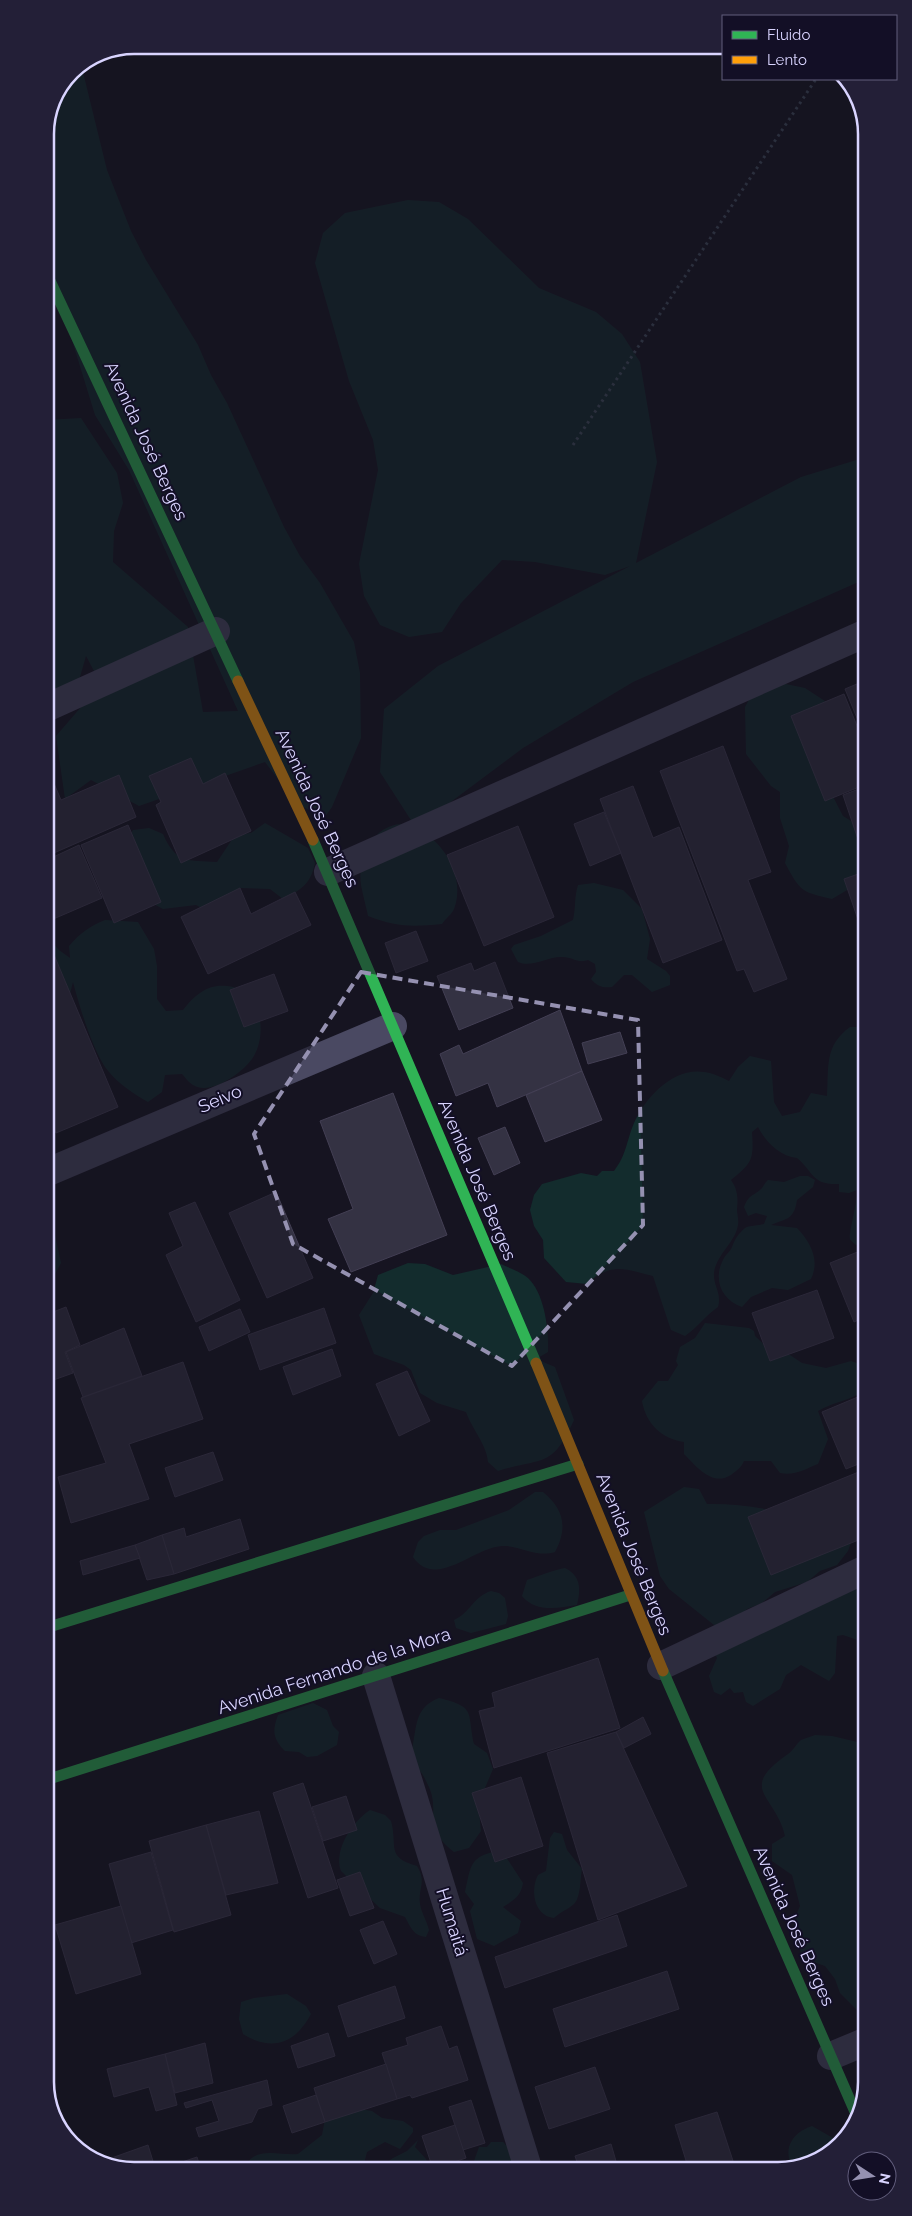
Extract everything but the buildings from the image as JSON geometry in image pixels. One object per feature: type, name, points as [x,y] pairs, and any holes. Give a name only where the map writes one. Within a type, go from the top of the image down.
[{"type":"main road","name":"Avenida José Berges","points":[[54,287],[328,872],[578,1464],[630,1595],[854,2109]]},
{"type":"main road","points":[[54,1625],[578,1464]]},
{"type":"main road","name":"Avenida Fernando de la Mora","points":[[54,1777],[630,1595]]},
{"type":"street","points":[[54,704],[216,631]]},
{"type":"street","points":[[328,872],[858,637]]},
{"type":"street","name":"Seivo","points":[[54,1169],[393,1026]]},
{"type":"street","points":[[661,1666],[858,1573]]},
{"type":"street","name":"Humaitá","points":[[376,1676],[526,2162]]},
{"type":"street","points":[[831,2056],[858,2045]]},
{"type":"path","points":[[573,445],[815,80]]},
{"type":"highlighted area","points":[[361,972],[638,1020],[643,1225],[512,1366],[293,1244],[254,1134]]},
{"type":"green space","points":[[83,73],[107,170],[131,231],[146,260],[198,345],[284,527],[300,556],[320,583],[354,642],[360,673],[361,738],[332,807],[324,818],[296,803],[265,762],[139,806],[91,780],[65,799],[56,736],[101,684],[86,656],[78,684],[54,702],[54,420],[81,418],[117,473],[123,503],[114,531],[113,562],[188,627],[203,712],[238,711],[129,470],[95,415],[67,324],[54,274],[54,129],[56,113],[62,99],[70,85]]},
{"type":"green space","points":[[408,200],[439,202],[468,219],[539,288],[596,312],[622,334],[640,362],[657,462],[636,563],[801,477],[858,460],[858,582],[633,682],[523,748],[416,828],[380,772],[384,709],[438,666],[630,566],[605,575],[535,562],[502,560],[461,603],[442,632],[409,637],[380,625],[364,596],[359,564],[378,470],[373,440],[349,381],[315,263],[323,233],[345,213]]},
{"type":"green space","points":[[781,683],[805,688],[834,707],[828,787],[843,816],[858,825],[858,884],[832,899],[802,889],[785,863],[789,846],[780,818],[780,792],[771,786],[746,754],[745,707],[752,694]]},
{"type":"green space","points":[[265,823],[308,848],[315,863],[311,876],[304,886],[283,899],[270,889],[240,888],[225,920],[196,905],[163,909],[148,901],[124,844],[133,830],[149,828],[163,834],[173,851],[184,859],[217,862],[235,835],[251,833]]},
{"type":"green space","points":[[404,824],[426,834],[443,851],[455,873],[457,897],[453,911],[442,924],[422,926],[396,924],[368,916],[360,875],[364,855],[375,837],[391,826]]},
{"type":"green space","points":[[594,883],[623,890],[642,909],[650,939],[647,959],[666,971],[670,976],[670,985],[652,992],[632,975],[624,975],[612,987],[601,986],[591,979],[596,972],[595,964],[588,960],[581,961],[555,957],[529,964],[518,962],[511,949],[514,945],[541,936],[573,920],[578,885]]},
{"type":"green space","points":[[105,920],[138,922],[154,949],[157,966],[157,999],[166,1011],[183,1010],[197,995],[213,987],[227,986],[239,989],[248,995],[259,1014],[261,1026],[257,1049],[247,1065],[225,1082],[208,1088],[200,1088],[193,1085],[182,1074],[165,1075],[162,1092],[148,1102],[122,1085],[109,1072],[98,1054],[73,982],[65,1013],[54,1022],[54,944],[70,958],[69,946],[86,930]]},
{"type":"green space","points":[[850,1027],[858,1027],[858,1244],[856,1245],[850,1239],[857,1190],[849,1193],[839,1192],[839,1184],[830,1184],[818,1180],[797,1158],[790,1157],[774,1147],[758,1127],[752,1132],[753,1149],[750,1160],[731,1180],[737,1194],[738,1223],[733,1238],[715,1267],[714,1278],[719,1298],[718,1307],[685,1336],[671,1330],[653,1276],[618,1269],[603,1272],[587,1284],[566,1282],[544,1258],[543,1240],[534,1226],[530,1210],[534,1195],[542,1184],[581,1173],[597,1176],[602,1171],[614,1171],[624,1153],[631,1130],[639,1113],[661,1086],[682,1074],[693,1072],[711,1073],[729,1081],[738,1067],[750,1056],[771,1061],[774,1102],[782,1116],[800,1112],[811,1093],[827,1096],[828,1066],[832,1050],[842,1034]]},
{"type":"green space","points":[[800,1176],[808,1176],[815,1180],[813,1187],[797,1200],[792,1215],[771,1225],[797,1228],[802,1234],[813,1252],[815,1265],[811,1279],[788,1290],[772,1288],[751,1297],[742,1307],[735,1304],[724,1294],[721,1288],[719,1281],[720,1267],[740,1232],[747,1227],[764,1224],[767,1216],[756,1213],[748,1216],[744,1207],[747,1200],[761,1189],[768,1180],[784,1182]]},
{"type":"green space","points":[[54,1230],[61,1263],[54,1276]]},
{"type":"green space","points":[[408,1263],[425,1264],[453,1275],[501,1264],[525,1276],[534,1285],[545,1313],[548,1343],[548,1352],[536,1359],[555,1367],[574,1420],[559,1447],[552,1454],[536,1462],[498,1471],[488,1462],[485,1449],[466,1412],[437,1403],[420,1393],[411,1370],[404,1365],[374,1354],[359,1315],[373,1293],[378,1275]]},
{"type":"green space","points":[[705,1323],[749,1328],[754,1331],[755,1336],[770,1350],[777,1354],[790,1355],[802,1363],[826,1368],[851,1361],[858,1364],[858,1394],[818,1411],[828,1439],[818,1464],[800,1472],[785,1474],[780,1473],[771,1461],[744,1461],[731,1475],[724,1478],[711,1477],[699,1469],[684,1454],[684,1442],[669,1438],[656,1429],[647,1417],[642,1401],[658,1381],[668,1381],[678,1365],[676,1361],[680,1347],[695,1338]]},
{"type":"green space","points":[[684,1487],[699,1489],[707,1504],[727,1504],[764,1509],[799,1517],[854,1534],[848,1551],[837,1565],[820,1571],[807,1582],[775,1592],[762,1603],[747,1609],[735,1621],[719,1629],[669,1589],[660,1576],[644,1512]]},
{"type":"green space","points":[[535,1492],[543,1492],[550,1498],[556,1505],[562,1519],[562,1535],[555,1552],[541,1553],[502,1546],[491,1548],[444,1568],[433,1569],[422,1566],[413,1557],[418,1542],[424,1536],[440,1530],[456,1530],[509,1510]]},
{"type":"green space","points":[[858,1565],[858,1640],[843,1635],[837,1636],[835,1673],[829,1681],[801,1665],[786,1675],[780,1689],[753,1706],[746,1702],[743,1692],[734,1693],[730,1688],[721,1695],[714,1692],[709,1676],[717,1658],[714,1651]]},
{"type":"green space","points":[[565,1568],[577,1579],[579,1594],[577,1605],[555,1608],[541,1607],[534,1605],[522,1596],[527,1580]]},
{"type":"green space","points":[[491,1591],[499,1593],[505,1598],[508,1616],[506,1624],[471,1633],[456,1628],[454,1620],[485,1593]]},
{"type":"green space","points":[[439,1698],[451,1701],[465,1708],[470,1718],[474,1744],[487,1753],[493,1769],[483,1792],[480,1805],[481,1831],[469,1848],[454,1852],[437,1834],[434,1827],[432,1797],[429,1787],[421,1772],[412,1763],[411,1757],[419,1716],[426,1706]]},
{"type":"green space","points":[[313,1703],[327,1710],[333,1726],[339,1732],[337,1745],[317,1756],[307,1757],[299,1752],[285,1751],[278,1743],[274,1730],[278,1715]]},
{"type":"green space","points":[[815,1735],[832,1736],[858,1742],[858,2011],[840,1993],[835,1979],[825,1966],[802,1958],[793,1922],[800,1906],[792,1875],[772,1861],[772,1844],[785,1836],[780,1822],[764,1793],[762,1785],[764,1776],[773,1766],[790,1753],[801,1740]]},
{"type":"green space","points":[[370,1810],[385,1815],[391,1821],[397,1854],[400,1859],[417,1866],[420,1872],[422,1881],[420,1904],[429,1930],[426,1937],[418,1935],[411,1928],[405,1917],[380,1908],[341,1871],[339,1863],[342,1845],[357,1821]]},
{"type":"green space","points":[[554,1832],[562,1834],[567,1850],[582,1869],[576,1901],[554,1918],[542,1913],[538,1907],[534,1888],[538,1875],[546,1871],[550,1838]]},
{"type":"green space","points":[[497,1851],[504,1854],[523,1883],[521,1891],[516,1897],[503,1907],[521,1921],[518,1933],[494,1946],[477,1939],[470,1911],[474,1904],[465,1892],[470,1869],[476,1860],[488,1853]]},
{"type":"green space","points":[[287,1994],[306,2006],[311,2014],[298,2032],[282,2042],[273,2043],[254,2040],[243,2034],[239,2019],[241,2002],[254,1998]]},
{"type":"green space","points":[[353,2108],[372,2111],[382,2118],[403,2121],[413,2128],[413,2132],[400,2149],[385,2142],[367,2152],[366,2162],[248,2162],[260,2154],[298,2154],[322,2135],[325,2119]]},
{"type":"green space","points":[[812,2126],[834,2139],[818,2151],[804,2158],[790,2161],[789,2147],[795,2136]]},
{"type":"green space","points":[[418,2140],[415,2147],[427,2162],[387,2162],[407,2151]]},
{"type":"green space","points":[[491,2142],[503,2142],[523,2162],[474,2162],[479,2147],[487,2147]]},
{"type":"traffic: fast","points":[[54,289],[238,681]]},
{"type":"traffic: fast","points":[[313,840],[536,1363]]},
{"type":"traffic: fast","points":[[54,1625],[578,1464]]},
{"type":"traffic: fast","points":[[54,1777],[630,1595]]},
{"type":"traffic: fast","points":[[663,1671],[854,2109]]},
{"type":"traffic: slow","points":[[238,681],[313,840]]},
{"type":"traffic: slow","points":[[536,1363],[663,1671]]}]
